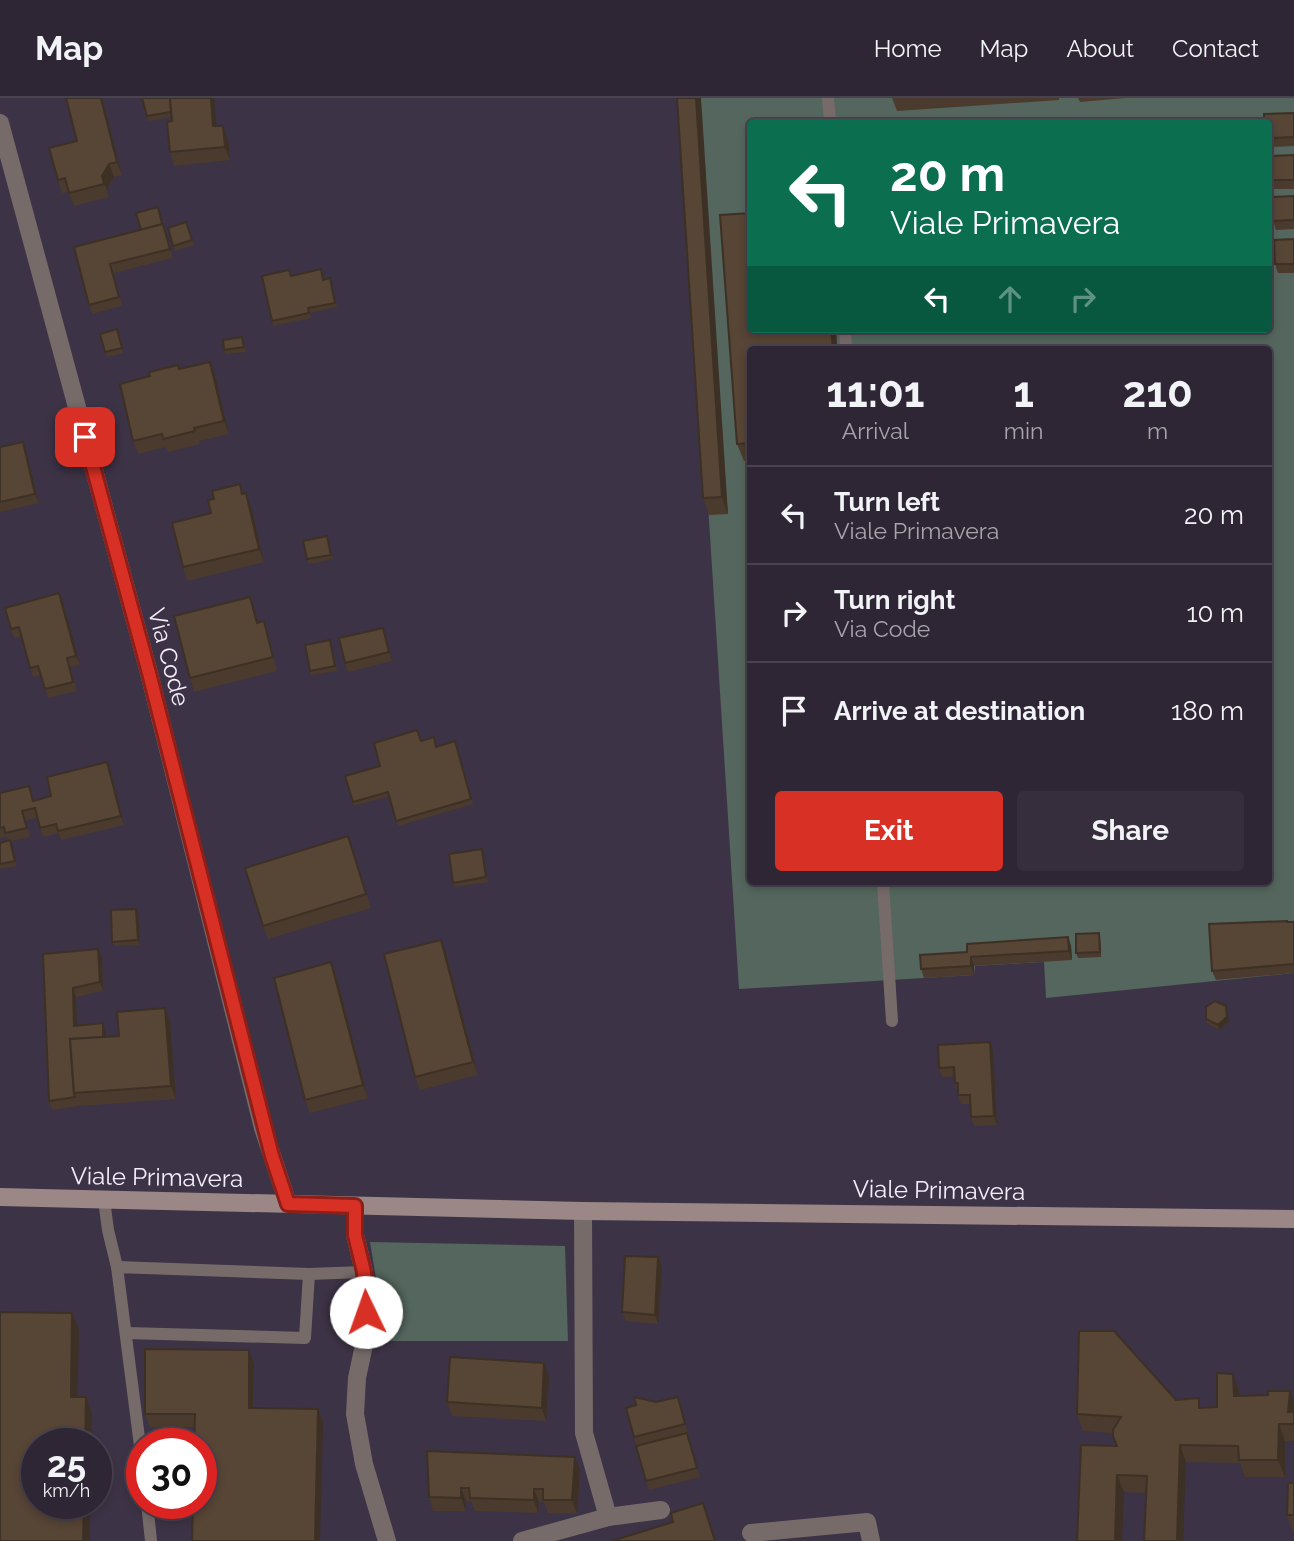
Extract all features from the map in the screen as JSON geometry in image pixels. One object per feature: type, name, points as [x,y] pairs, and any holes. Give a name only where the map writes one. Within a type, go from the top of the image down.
[{"type":"main road","name":"Viale Primavera","points":[[0,1197],[583,1211],[1294,1219]]},
{"type":"street","name":"Via Code","points":[[0,123],[149,673],[263,1128],[288,1204]]},
{"type":"street","points":[[355,1206],[355,1235],[364,1272],[367,1331],[357,1378],[355,1414],[364,1464],[387,1541]]},
{"type":"street","points":[[583,1211],[584,1433],[608,1517]]},
{"type":"street","points":[[522,1541],[608,1517],[661,1510]]},
{"type":"street","points":[[751,1532],[867,1522],[871,1541]]},
{"type":"lane","points":[[828,98],[830,119]]},
{"type":"lane","points":[[883,885],[892,1021]]},
{"type":"lane","points":[[104,1200],[127,1333],[138,1428]]},
{"type":"lane","points":[[117,1267],[309,1274],[364,1272]]},
{"type":"lane","points":[[127,1333],[305,1338],[309,1274]]},
{"type":"lane","points":[[149,1519],[151,1541]]},
{"type":"green space","points":[[682,98],[1294,98],[1294,973],[1046,998],[1044,962],[975,966],[974,975],[739,989]]},
{"type":"green space","points":[[370,1242],[565,1246],[568,1341],[381,1341],[383,1320]]},
{"type":"building","points":[[66,98],[101,98],[117,162],[109,164],[102,176],[104,184],[69,193],[65,178],[58,180],[49,148],[77,141]]},
{"type":"building","points":[[142,98],[170,98],[171,112],[147,116]]},
{"type":"building","points":[[170,98],[211,98],[213,126],[223,126],[225,147],[170,152],[167,122],[172,121]]},
{"type":"building","points":[[677,98],[696,98],[722,497],[703,498]]},
{"type":"building","points":[[1294,113],[1294,137],[1272,138],[1272,119],[1264,119],[1264,114]]},
{"type":"building","points":[[1294,155],[1294,180],[1272,180],[1272,156]]},
{"type":"building","points":[[1294,196],[1294,220],[1273,221],[1272,197]]},
{"type":"building","points":[[158,207],[162,224],[141,230],[136,213]]},
{"type":"building","points":[[747,213],[747,333],[831,333],[833,346],[747,346],[747,443],[737,444],[720,215]]},
{"type":"building","points":[[186,222],[192,240],[173,246],[168,228]]},
{"type":"building","points":[[163,224],[170,249],[110,264],[119,297],[89,305],[74,247]]},
{"type":"building","points":[[1294,239],[1294,264],[1275,264],[1274,240]]},
{"type":"building","points":[[321,269],[323,280],[330,278],[335,303],[308,308],[309,313],[272,321],[262,276],[289,270],[291,276]]},
{"type":"building","points":[[117,329],[122,348],[105,352],[100,334]]},
{"type":"building","points":[[242,337],[244,347],[224,350],[223,340]]},
{"type":"building","points":[[210,362],[224,421],[163,439],[162,434],[133,441],[120,384],[150,376],[149,372],[178,365],[179,369]]},
{"type":"building","points":[[23,442],[35,494],[0,502],[0,447]]},
{"type":"building","points":[[240,484],[242,494],[246,493],[259,549],[183,567],[172,523],[211,513],[208,500],[214,499],[212,491]]},
{"type":"building","points":[[327,536],[331,555],[307,559],[303,541]]},
{"type":"building","points":[[59,593],[76,656],[67,658],[73,682],[45,689],[38,666],[30,668],[19,627],[11,629],[5,608]]},
{"type":"building","points":[[250,597],[257,623],[264,621],[273,657],[190,678],[174,616]]},
{"type":"building","points":[[383,628],[389,652],[345,663],[339,638]]},
{"type":"building","points":[[330,640],[335,666],[310,671],[305,645]]},
{"type":"building","points":[[417,730],[421,741],[434,737],[436,747],[455,741],[471,799],[396,821],[388,792],[353,802],[345,776],[380,766],[374,743]]},
{"type":"building","points":[[107,762],[121,816],[58,831],[56,824],[40,828],[35,808],[22,811],[27,828],[5,833],[4,827],[0,828],[0,793],[29,786],[33,801],[51,796],[47,777]]},
{"type":"building","points":[[348,836],[366,894],[263,926],[245,868]]},
{"type":"building","points":[[10,840],[15,861],[0,864],[0,843]]},
{"type":"building","points":[[482,849],[486,877],[453,883],[449,854]]},
{"type":"building","points":[[136,909],[138,940],[112,942],[111,910]]},
{"type":"building","points":[[1294,922],[1294,964],[1212,971],[1209,924]]},
{"type":"building","points":[[1099,933],[1100,952],[1076,953],[1076,934]]},
{"type":"building","points":[[1068,937],[1069,951],[971,957],[971,966],[921,969],[920,955],[967,952],[967,944]]},
{"type":"building","points":[[441,940],[473,1062],[415,1077],[384,954]]},
{"type":"building","points":[[98,949],[100,982],[73,988],[74,1026],[103,1023],[103,1037],[70,1039],[75,1097],[49,1101],[43,954]]},
{"type":"building","points":[[331,962],[363,1085],[305,1100],[274,978]]},
{"type":"building","points":[[1215,1001],[1226,1006],[1227,1017],[1218,1025],[1206,1019],[1206,1007]]},
{"type":"building","points":[[165,1008],[171,1086],[74,1093],[70,1039],[119,1036],[117,1012]]},
{"type":"building","points":[[990,1042],[994,1116],[971,1117],[970,1095],[958,1095],[954,1067],[939,1068],[938,1045]]},
{"type":"building","points":[[625,1256],[658,1257],[655,1315],[622,1312]]},
{"type":"building","points":[[0,1312],[72,1313],[71,1397],[86,1397],[85,1428],[21,1428],[21,1519],[84,1519],[83,1541],[0,1541]]},
{"type":"building","points":[[1079,1331],[1114,1331],[1176,1400],[1199,1398],[1199,1408],[1217,1407],[1217,1373],[1233,1374],[1234,1396],[1290,1391],[1288,1412],[1294,1412],[1294,1424],[1279,1424],[1278,1460],[1239,1460],[1238,1446],[1180,1445],[1177,1541],[1144,1541],[1147,1476],[1117,1475],[1115,1541],[1077,1541],[1081,1445],[1117,1446],[1113,1430],[1121,1417],[1077,1414]]},
{"type":"building","points":[[145,1349],[249,1350],[249,1408],[318,1409],[315,1541],[192,1541],[193,1519],[217,1519],[217,1428],[195,1428],[195,1414],[145,1414]]},
{"type":"building","points":[[450,1357],[544,1363],[542,1408],[447,1402]]},
{"type":"building","points":[[634,1397],[656,1402],[678,1397],[685,1424],[634,1437],[626,1408],[636,1405]]},
{"type":"building","points":[[687,1433],[697,1468],[646,1481],[636,1446]]},
{"type":"building","points":[[427,1451],[575,1457],[572,1500],[543,1500],[543,1489],[534,1489],[534,1500],[470,1498],[469,1488],[461,1488],[461,1498],[429,1497]]},
{"type":"building","points":[[1288,1483],[1294,1483],[1294,1515],[1287,1515]]},
{"type":"building","points":[[703,1503],[715,1541],[612,1541],[673,1522],[671,1513]]},
{"type":"route","points":[[85,437],[149,673],[263,1128],[288,1204],[355,1206],[355,1235],[364,1272],[366,1312]]}]
